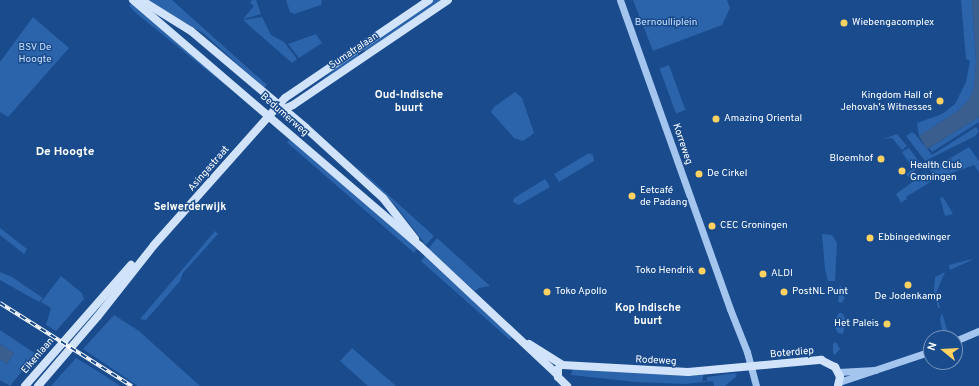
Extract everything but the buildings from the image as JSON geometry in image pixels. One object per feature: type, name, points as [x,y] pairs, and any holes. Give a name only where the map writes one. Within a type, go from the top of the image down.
[{"type":"main road","name":"Bedumerweg","points":[[133,0],[420,246],[520,338],[557,374],[567,386]]},
{"type":"main road","name":"Bedumerweg","points":[[141,0],[191,31],[281,107],[383,198],[420,246]]},
{"type":"main road","name":"Sumatralaan","points":[[281,107],[285,98],[429,0]]},
{"type":"main road","name":"Sumatralaan","points":[[269,115],[448,0]]},
{"type":"main road","name":"Asingastraat","points":[[73,345],[154,245],[269,115]]},
{"type":"main road","name":"Asingastraat","points":[[66,340],[129,267],[154,245]]},
{"type":"main road","name":"Bedumerweg","points":[[520,338],[562,365]]},
{"type":"main road","name":"Eikenlaan","points":[[25,386],[66,340]]},
{"type":"main road","name":"Eikenlaan","points":[[38,386],[73,345]]},
{"type":"main road","name":"Boterdiep","points":[[750,367],[821,360],[832,364],[838,372]]},
{"type":"main road","name":"Rodeweg","points":[[562,365],[679,372],[750,367]]},
{"type":"main road","points":[[557,374],[562,365]]},
{"type":"main road","points":[[838,372],[839,384]]},
{"type":"street","name":"Korreweg","points":[[620,0],[728,306],[747,352],[756,386]]},
{"type":"street","points":[[963,338],[979,331]]},
{"type":"street","points":[[839,384],[923,354]]},
{"type":"street","points":[[838,372],[879,370]]},
{"type":"green space","points":[[147,0],[172,0],[267,85],[264,88],[203,33]]},
{"type":"green space","points":[[252,0],[256,0],[261,14],[243,19],[254,6],[250,3]]},
{"type":"green space","points":[[286,0],[322,1],[321,5],[294,14],[290,12]]},
{"type":"green space","points":[[432,0],[443,0],[366,53],[362,47]]},
{"type":"green space","name":"Bernoulliplein","points":[[633,0],[727,0],[730,8],[722,25],[653,51]]},
{"type":"green space","points":[[961,0],[972,0],[976,62],[974,88],[970,98],[959,110],[919,136],[917,123],[942,114],[955,104],[966,82],[970,61],[966,59]]},
{"type":"green space","points":[[132,2],[229,88],[137,14],[129,6]]},
{"type":"green space","name":"BSV De Hoogte","points":[[33,17],[69,48],[8,117],[0,112],[0,62]]},
{"type":"green space","points":[[262,17],[271,35],[284,42],[297,59],[292,63],[243,20]]},
{"type":"green space","points":[[316,34],[322,43],[299,58],[288,44]]},
{"type":"green space","points":[[356,52],[360,57],[301,104],[298,99]]},
{"type":"green space","points":[[669,65],[685,110],[676,114],[660,68]]},
{"type":"green space","points":[[515,92],[522,98],[534,133],[523,141],[514,138],[491,112],[494,107]]},
{"type":"green space","points":[[979,117],[979,122],[932,152],[929,148]]},
{"type":"green space","points":[[976,127],[979,131],[975,136],[925,161],[906,136],[912,132],[915,134],[932,155]]},
{"type":"green space","points":[[897,134],[907,146],[902,150],[892,138],[883,139]]},
{"type":"green space","points":[[291,138],[418,248],[414,253],[287,143]]},
{"type":"green space","points":[[969,147],[979,161],[979,172],[974,165],[935,179],[930,170]]},
{"type":"green space","points":[[909,148],[921,164],[908,177],[906,174],[913,169],[902,152]]},
{"type":"green space","points":[[589,153],[593,155],[594,161],[559,182],[554,174]]},
{"type":"green space","points":[[353,163],[434,236],[426,245],[395,205]]},
{"type":"green space","points":[[926,172],[932,181],[906,197],[907,199],[901,203],[896,194]]},
{"type":"green space","points":[[545,179],[550,187],[519,205],[513,202],[514,198]]},
{"type":"green space","points":[[943,197],[953,214],[945,216],[940,198]]},
{"type":"green space","points":[[0,228],[27,249],[24,254],[0,235]]},
{"type":"green space","points":[[215,231],[218,234],[183,273],[180,281],[146,320],[140,319]]},
{"type":"green space","points":[[822,234],[832,235],[837,243],[835,281],[828,281],[825,269]]},
{"type":"green space","points":[[437,238],[490,286],[479,288],[475,291],[441,261],[428,249]]},
{"type":"green space","points":[[425,256],[512,337],[510,340],[421,261]]},
{"type":"green space","points":[[972,260],[950,270],[949,265]]},
{"type":"green space","points":[[0,272],[12,277],[43,298],[39,302],[0,280]]},
{"type":"green space","points":[[945,272],[936,293],[940,308],[938,308],[934,290],[935,277]]},
{"type":"green space","points":[[61,276],[82,293],[84,299],[56,331],[46,325],[51,308],[41,302]]},
{"type":"green space","points":[[840,285],[845,292],[842,293],[845,297],[842,303],[838,302]]},
{"type":"green space","points":[[839,313],[842,313],[846,320],[843,334],[838,333],[835,328],[835,319]]},
{"type":"green space","points":[[942,313],[947,330],[942,330],[940,319]]},
{"type":"green space","points":[[114,315],[139,331],[200,386],[138,386],[83,349]]},
{"type":"green space","points":[[0,330],[36,354],[10,386],[0,380],[0,359],[7,364],[14,353],[0,344]]},
{"type":"green space","points":[[836,342],[840,349],[835,355],[833,354],[833,344]]},
{"type":"green space","points":[[352,348],[396,386],[368,386],[340,361]]},
{"type":"green space","points":[[76,358],[104,375],[120,386],[51,386]]},
{"type":"green space","points":[[573,367],[704,373],[702,381],[707,381],[707,377],[735,373],[737,376],[725,386],[714,386],[713,381],[685,384],[636,382],[571,375]]},
{"type":"shaded area","points":[[972,0],[979,0],[979,117],[927,149],[919,136],[959,110],[970,98],[974,88],[976,59]]},
{"type":"shaded area","points":[[0,344],[14,353],[7,364],[0,359]]},
{"type":"railway","points":[[0,303],[132,386]]},
{"type":"place","name":"Wiebengacomplex","points":[[844,23]]},
{"type":"place","name":"Kingdom Hall of Jehovah's Witnesses","points":[[940,101]]},
{"type":"place","name":"Amazing Oriental","points":[[716,119]]},
{"type":"place","name":"Bloemhof","points":[[881,159]]},
{"type":"place","name":"Health Club Groningen","points":[[902,171]]},
{"type":"place","name":"De Cirkel","points":[[699,174]]},
{"type":"place","name":"Eetcafé de Padang","points":[[632,196]]},
{"type":"place","name":"CEC Groningen","points":[[712,226]]},
{"type":"place","name":"Ebbingedwinger","points":[[870,238]]},
{"type":"place","name":"Toko Hendrik","points":[[702,271]]},
{"type":"place","name":"ALDI","points":[[763,274]]},
{"type":"place","name":"De Jodenkamp","points":[[908,285]]},
{"type":"place","name":"Toko Apollo","points":[[547,292]]},
{"type":"place","name":"PostNL Punt","points":[[784,292]]},
{"type":"place","name":"Het Paleis","points":[[887,324]]},
{"type":"district","name":"Oud-Indische buurt","points":[[409,102]]},
{"type":"district","name":"De Hoogte","points":[[65,153]]},
{"type":"district","name":"Selwerderwijk","points":[[190,207]]},
{"type":"district","name":"Kop Indische buurt","points":[[648,315]]}]
